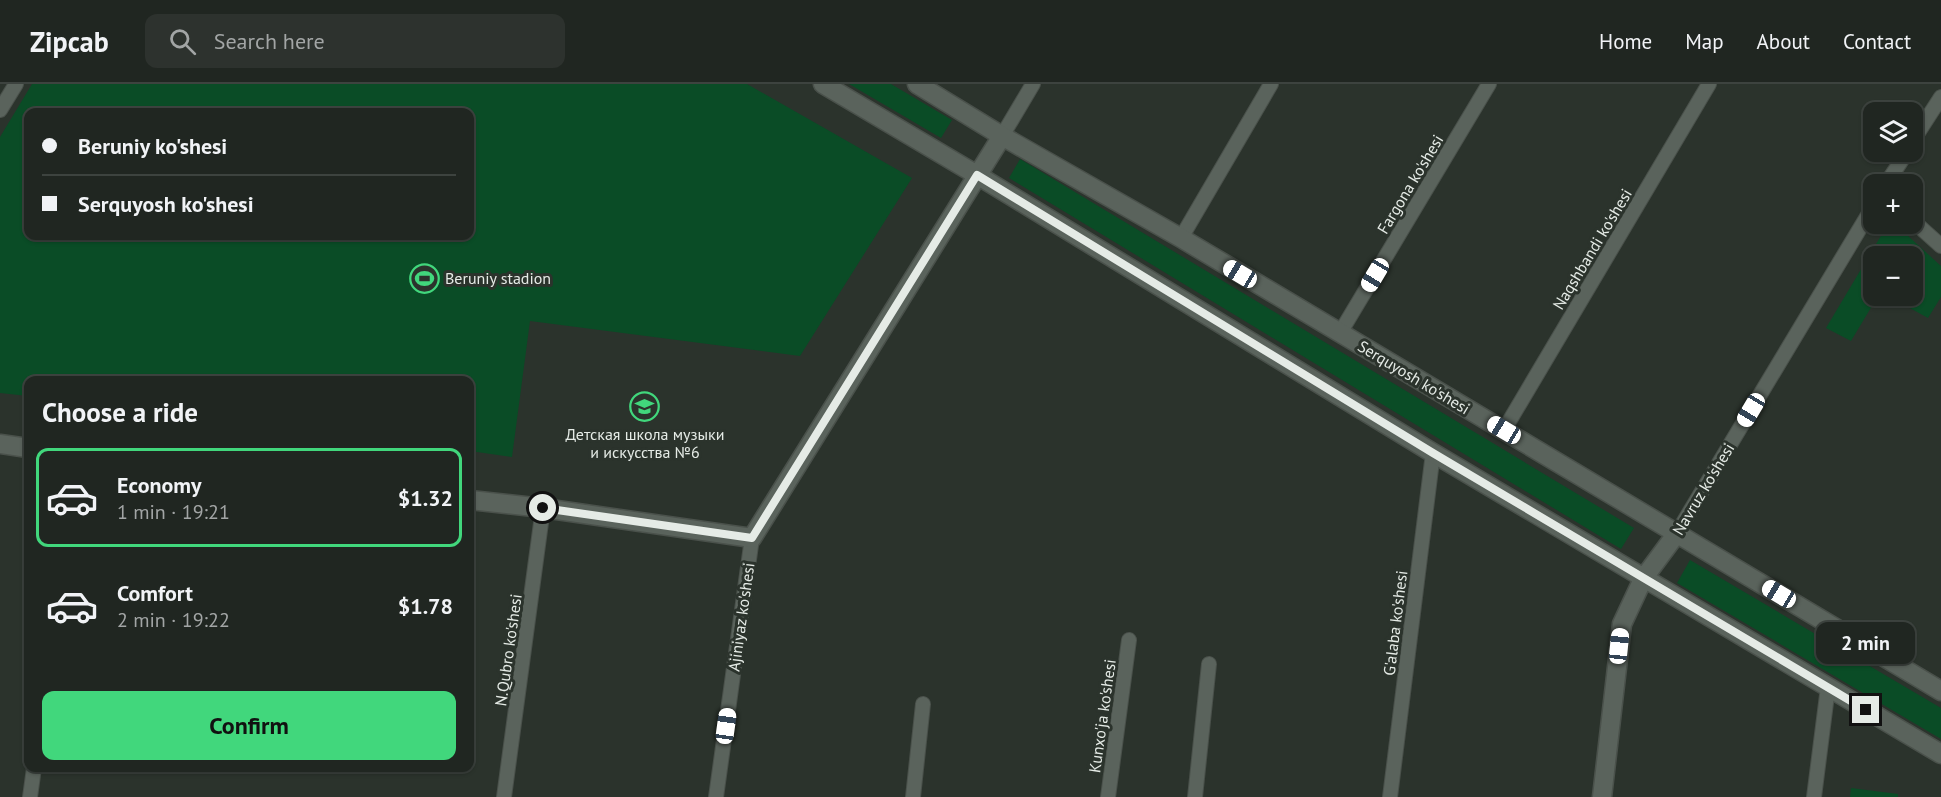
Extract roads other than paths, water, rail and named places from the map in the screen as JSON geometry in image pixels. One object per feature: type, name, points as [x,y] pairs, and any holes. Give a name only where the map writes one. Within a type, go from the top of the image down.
[{"type":"street","points":[[823,84],[1643,579],[1941,754]]},
{"type":"street","name":"Serquyosh ko'shesi","points":[[917,84],[1002,136],[1181,238],[1941,691]]},
{"type":"street","name":"Ajiniyaz ko'shesi","points":[[716,797],[752,538],[1032,84]]},
{"type":"street","points":[[1181,238],[1271,84]]},
{"type":"street","name":"Fargona ko'shesi","points":[[1340,333],[1489,84]]},
{"type":"street","name":"Naqshbandi ko'shesi","points":[[1504,430],[1709,84]]},
{"type":"street","points":[[0,110],[9,87]]},
{"type":"street","points":[[1923,125],[1941,97]]},
{"type":"street","name":"Navruz ko'shesi","points":[[1602,797],[1622,624],[1643,579],[1677,533],[1863,223]]},
{"type":"street","points":[[1923,230],[1941,246]]},
{"type":"street","points":[[0,444],[24,447]]},
{"type":"street","name":"G'alaba ko'shesi","points":[[1390,797],[1433,453]]},
{"type":"street","points":[[474,501],[543,508],[752,538]]},
{"type":"street","name":"N.Qubro ko'shesi","points":[[504,797],[543,508]]},
{"type":"street","name":"Kunxo'ja ko'shesi","points":[[1108,797],[1129,640]]},
{"type":"street","points":[[1195,797],[1209,664]]},
{"type":"street","points":[[1814,797],[1828,687]]},
{"type":"street","points":[[913,797],[923,704]]},
{"type":"street","points":[[30,797],[33,772]]},
{"type":"place","name":"Beruniy stadion","points":[[424,278]]},
{"type":"place","name":"Детская школа музыки и искусства №6","points":[[645,406]]}]
